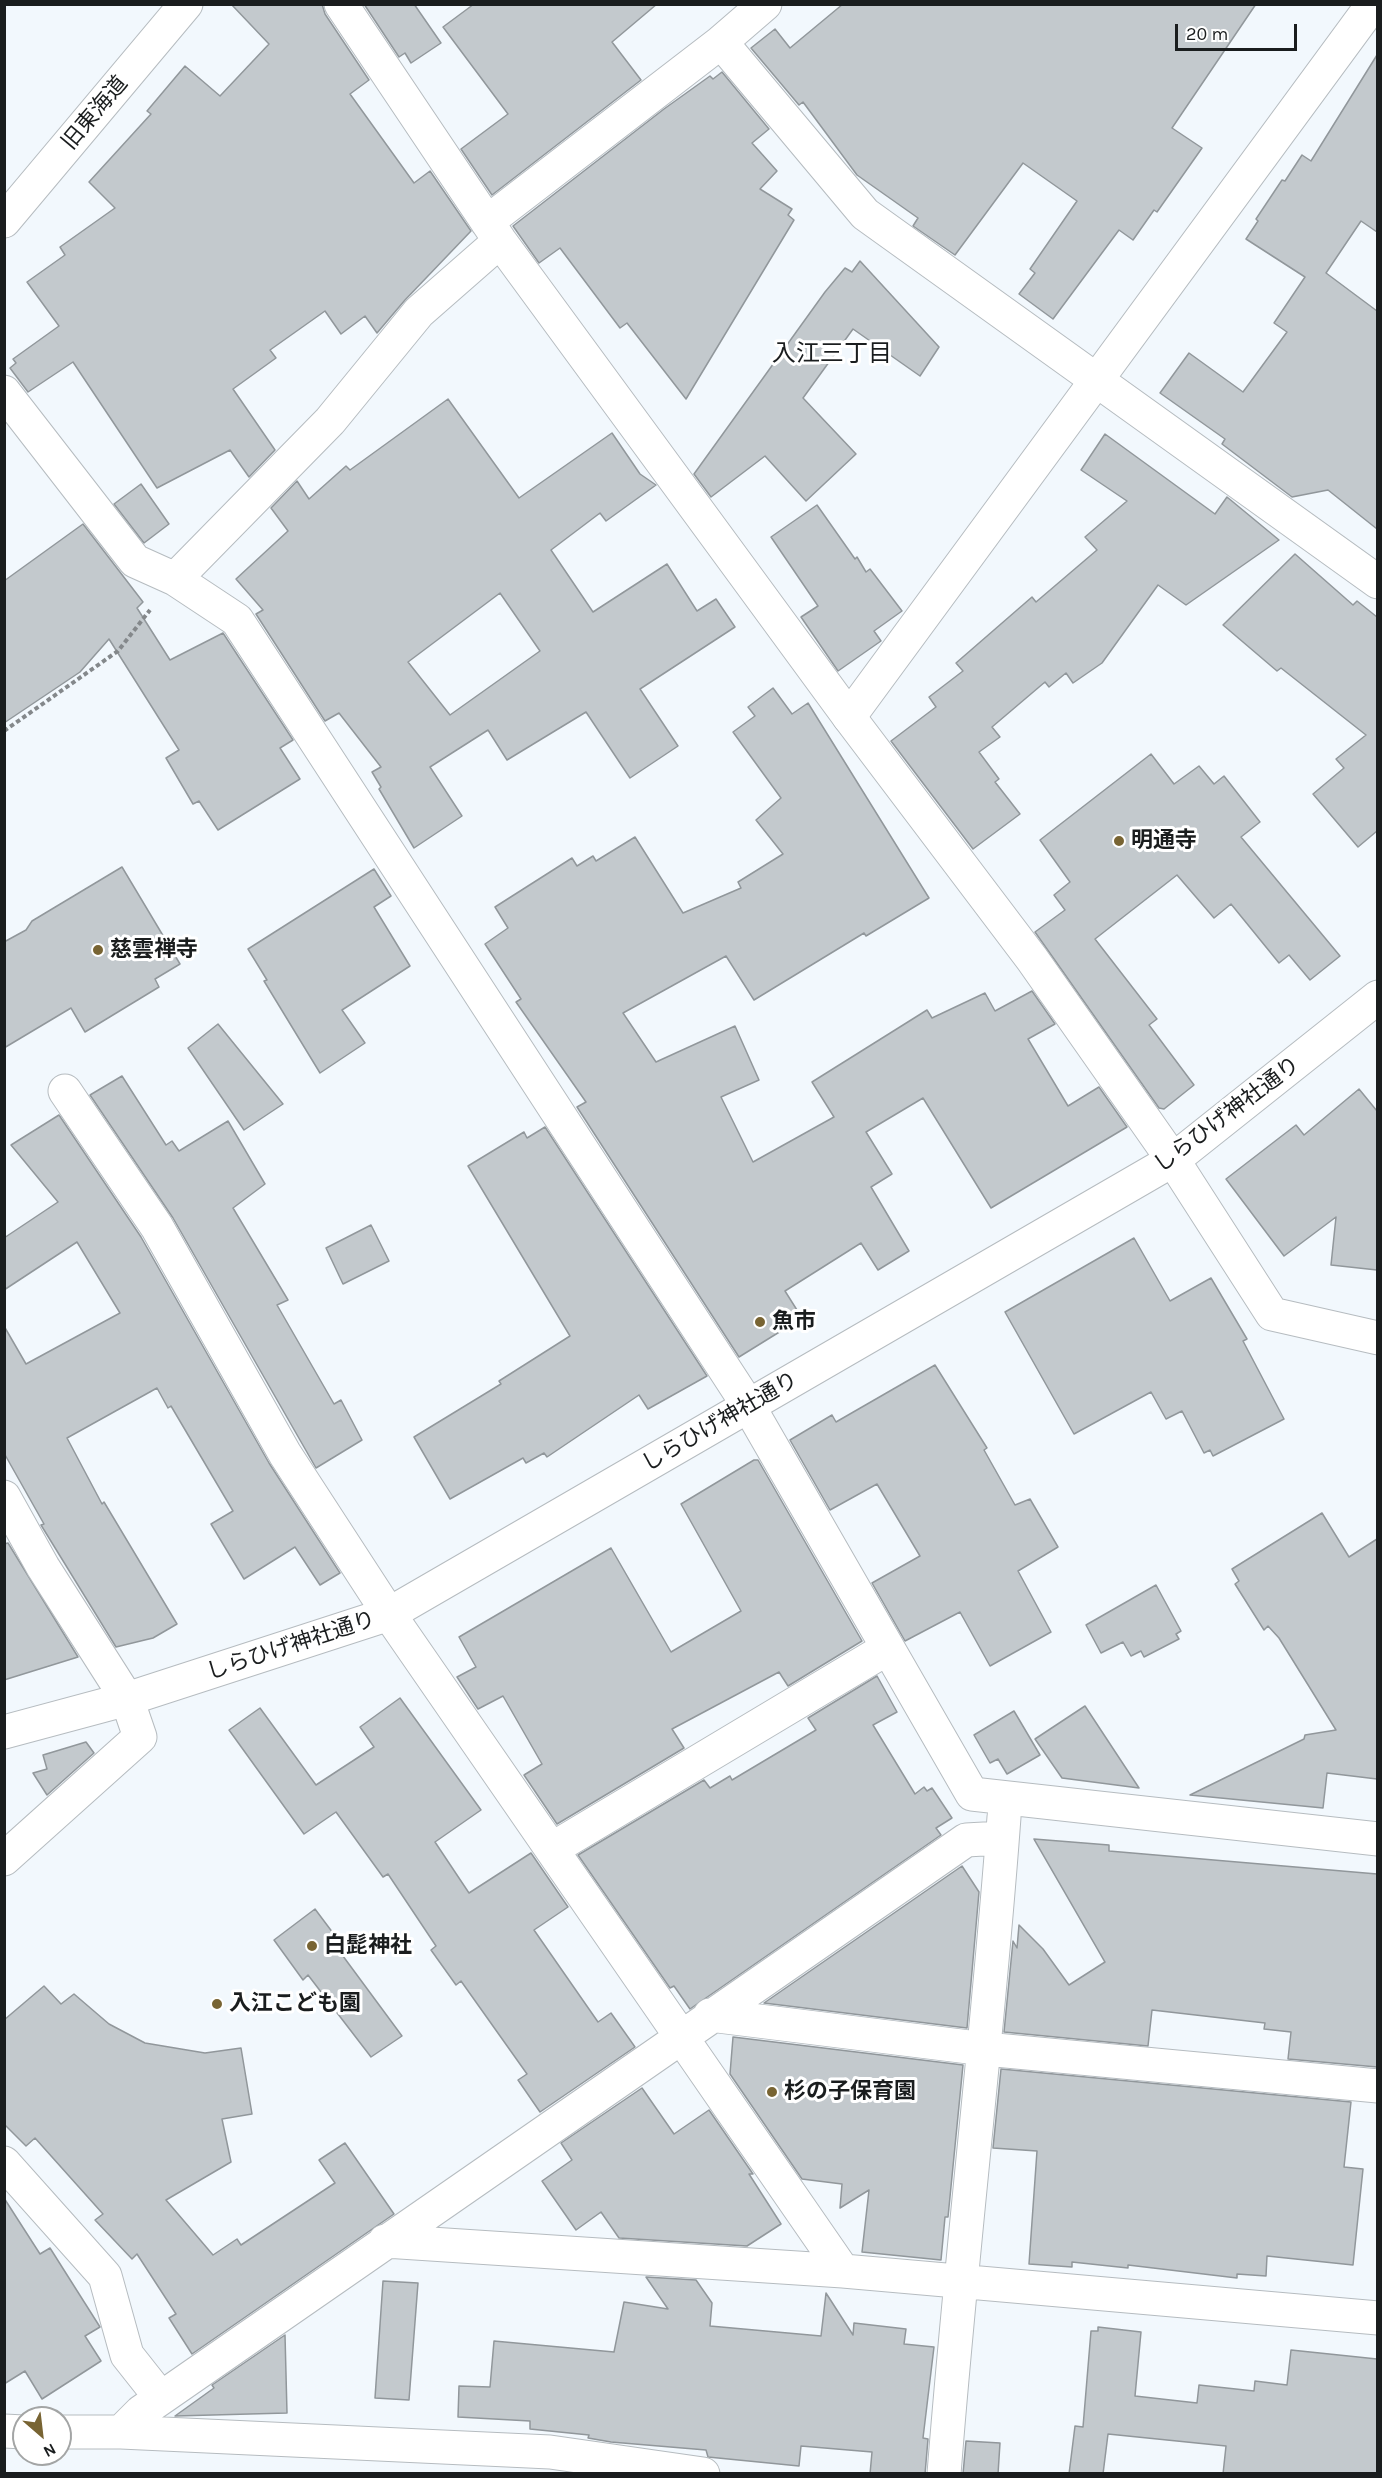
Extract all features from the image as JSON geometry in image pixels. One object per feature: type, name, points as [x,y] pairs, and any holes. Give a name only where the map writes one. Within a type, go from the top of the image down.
[{"type":"street","name":"旧東海道","points":[[4,221],[186,4]]},
{"type":"street","points":[[341,4],[494,231],[849,717],[1032,959],[1173,1160],[1272,1314],[1377,1338]]},
{"type":"street","points":[[175,579],[330,421],[419,312],[494,231],[765,4]]},
{"type":"street","points":[[849,717],[1373,4]]},
{"type":"street","points":[[721,42],[865,214],[1377,582]]},
{"type":"street","points":[[4,392],[135,561],[175,579],[237,620],[748,1405],[972,1794],[1377,1839]]},
{"type":"street","name":"しらひげ神社通り","points":[[4,1732],[127,1699],[389,1614],[1173,1160],[1377,997]]},
{"type":"street","points":[[65,1091],[157,1227],[285,1454],[389,1614],[843,2271]]},
{"type":"street","points":[[4,1497],[43,1567],[127,1699],[140,1737],[4,1859]]},
{"type":"street","points":[[552,1850],[888,1648]]},
{"type":"street","points":[[944,2474],[959,2279],[985,2049],[1005,1797]]},
{"type":"street","points":[[121,2432],[141,2412],[385,2241],[966,1840],[1002,1838]]},
{"type":"street","points":[[710,2015],[985,2049],[1377,2086]]},
{"type":"street","points":[[4,2163],[105,2276],[127,2355],[161,2398]]},
{"type":"street","points":[[385,2241],[959,2279],[1377,2318]]},
{"type":"street","points":[[72,2432],[121,2432],[550,2452],[703,2474]]},
{"type":"path","points":[[4,731],[118,651],[175,579]]},
{"type":"building","points":[[231,4],[322,4],[325,14],[369,80],[350,94],[414,183],[430,171],[471,231],[377,333],[365,316],[341,334],[325,311],[270,350],[276,358],[233,389],[275,450],[249,477],[230,450],[157,488],[73,362],[28,392],[10,368],[16,363],[13,359],[59,326],[27,282],[65,255],[60,247],[115,208],[89,182],[151,114],[147,111],[185,66],[220,96],[269,44]]},
{"type":"building","points":[[364,4],[414,4],[441,43],[411,63],[405,53],[399,57]]},
{"type":"building","points":[[474,4],[657,4],[612,42],[641,80],[492,195],[461,149],[508,114],[443,27]]},
{"type":"building","points":[[843,4],[1256,4],[1172,128],[1202,148],[1157,212],[1154,210],[1133,240],[1119,230],[1053,319],[1019,294],[1035,273],[1030,269],[1077,201],[1023,163],[955,255],[913,226],[918,218],[857,175],[803,102],[799,105],[751,48],[775,29],[790,48]]},
{"type":"building","points":[[1377,55],[1377,232],[1361,221],[1326,273],[1377,311],[1377,529],[1328,490],[1292,497],[1222,444],[1225,439],[1160,393],[1189,353],[1243,392],[1287,332],[1274,323],[1305,277],[1246,239],[1258,221],[1256,219],[1282,180],[1285,181],[1302,155],[1311,161]]},
{"type":"building","points":[[722,72],[769,129],[752,143],[777,171],[760,189],[792,209],[788,215],[794,220],[686,399],[627,323],[620,328],[560,248],[539,263],[513,226],[664,109],[710,76],[713,79]]},
{"type":"building","points":[[860,261],[939,347],[920,376],[853,329],[803,398],[856,454],[806,501],[765,456],[711,497],[694,474],[825,292],[845,268],[852,272]]},
{"type":"building","points":[[448,399],[519,498],[612,433],[640,474],[656,485],[606,521],[600,513],[551,550],[593,612],[667,564],[697,611],[716,599],[735,627],[640,689],[678,746],[630,778],[586,712],[507,760],[488,730],[430,767],[462,816],[414,848],[379,789],[381,787],[372,772],[381,767],[339,713],[325,721],[256,614],[263,610],[236,579],[288,531],[271,508],[297,481],[309,499],[346,466],[350,470]],"holes":[[[500,593],[540,651],[450,715],[408,662]]]},
{"type":"building","points":[[1105,434],[1215,514],[1227,497],[1279,540],[1186,605],[1158,585],[1102,663],[1073,683],[1066,673],[1049,687],[1045,682],[992,727],[1000,737],[979,752],[999,779],[995,782],[1020,814],[973,849],[891,741],[936,707],[929,697],[963,671],[956,663],[1032,597],[1036,602],[1097,550],[1085,537],[1127,501],[1081,470]]},
{"type":"building","points":[[141,484],[169,524],[144,543],[114,504]]},
{"type":"building","points":[[817,505],[855,559],[857,557],[866,572],[870,569],[902,611],[874,631],[881,641],[838,671],[801,617],[818,606],[771,537]]},
{"type":"building","points":[[83,524],[143,602],[137,608],[170,660],[223,633],[293,740],[280,748],[300,779],[218,830],[199,801],[193,804],[166,758],[179,750],[109,639],[80,672],[4,723],[4,581]]},
{"type":"building","points":[[1295,554],[1353,605],[1357,601],[1377,617],[1377,831],[1358,847],[1313,794],[1344,768],[1336,759],[1366,735],[1281,668],[1277,671],[1223,625]]},
{"type":"building","points":[[773,688],[792,714],[808,703],[929,898],[866,936],[864,933],[754,1000],[726,956],[623,1013],[656,1062],[735,1026],[759,1080],[721,1097],[753,1162],[834,1117],[812,1082],[927,1010],[932,1018],[985,993],[995,1011],[1032,991],[1055,1024],[1028,1039],[1068,1106],[1099,1087],[1127,1127],[991,1208],[923,1098],[866,1132],[892,1174],[871,1187],[909,1251],[878,1270],[861,1243],[785,1291],[802,1318],[739,1357],[577,1107],[586,1102],[516,1002],[521,999],[485,944],[508,928],[495,907],[572,858],[577,866],[593,856],[596,861],[635,837],[683,913],[741,888],[738,882],[783,854],[756,820],[781,798],[733,732],[755,716],[748,707]]},
{"type":"building","points":[[1151,754],[1174,784],[1199,766],[1214,784],[1224,776],[1260,822],[1241,837],[1340,956],[1310,980],[1289,955],[1279,963],[1231,904],[1214,918],[1177,875],[1095,939],[1157,1019],[1149,1025],[1194,1085],[1164,1109],[1159,1108],[1035,932],[1065,910],[1054,895],[1070,882],[1040,840]]},
{"type":"building","points":[[122,867],[180,964],[155,979],[159,987],[85,1032],[71,1008],[4,1048],[4,942],[26,930],[32,921]]},
{"type":"building","points":[[374,869],[391,896],[374,907],[410,966],[342,1010],[365,1043],[320,1073],[264,981],[267,980],[248,949]]},
{"type":"building","points":[[218,1024],[283,1104],[244,1130],[188,1048]]},
{"type":"building","points":[[122,1076],[166,1145],[172,1141],[179,1151],[228,1121],[265,1184],[233,1208],[288,1300],[277,1305],[334,1404],[341,1400],[362,1440],[316,1468],[173,1218],[90,1095]]},
{"type":"building","points":[[1359,1089],[1377,1111],[1377,1270],[1331,1265],[1336,1217],[1284,1256],[1226,1179],[1296,1125],[1304,1135]]},
{"type":"building","points":[[59,1115],[141,1237],[269,1463],[340,1573],[320,1585],[295,1547],[244,1579],[211,1524],[233,1511],[171,1406],[168,1408],[157,1388],[67,1438],[102,1504],[104,1502],[177,1624],[153,1638],[116,1647],[41,1525],[44,1524],[4,1453],[4,1326],[26,1364],[120,1313],[77,1242],[4,1290],[4,1238],[58,1202],[11,1145]]},
{"type":"building","points":[[545,1127],[707,1376],[648,1409],[639,1395],[547,1457],[544,1453],[526,1463],[523,1458],[450,1499],[414,1437],[501,1384],[499,1381],[570,1336],[468,1166],[524,1132],[527,1138]]},
{"type":"building","points":[[371,1225],[389,1261],[343,1284],[326,1248]]},
{"type":"building","points":[[1134,1238],[1170,1301],[1211,1278],[1247,1339],[1243,1341],[1284,1419],[1213,1456],[1210,1450],[1204,1453],[1182,1411],[1166,1419],[1151,1392],[1074,1434],[1005,1312]]},
{"type":"building","points":[[935,1365],[987,1448],[984,1450],[1015,1505],[1030,1499],[1058,1547],[1018,1571],[1051,1632],[990,1666],[960,1612],[905,1641],[872,1583],[920,1556],[877,1484],[830,1510],[790,1440],[832,1415],[836,1422]]},
{"type":"building","points":[[754,1460],[758,1460],[862,1641],[788,1686],[779,1672],[672,1729],[684,1748],[557,1824],[524,1775],[542,1764],[503,1696],[478,1709],[457,1677],[476,1667],[459,1637],[611,1548],[671,1652],[741,1611],[681,1504]]},
{"type":"building","points":[[1322,1513],[1349,1557],[1377,1539],[1377,1779],[1327,1773],[1323,1808],[1190,1795],[1304,1739],[1305,1735],[1336,1730],[1279,1638],[1268,1626],[1264,1630],[1235,1584],[1239,1581],[1232,1569]]},
{"type":"building","points":[[8,1543],[78,1657],[4,1680],[4,1544]]},
{"type":"building","points":[[1156,1585],[1181,1631],[1176,1634],[1179,1639],[1144,1657],[1141,1651],[1131,1656],[1123,1642],[1101,1653],[1086,1625]]},
{"type":"building","points":[[877,1676],[897,1712],[873,1725],[915,1794],[924,1787],[927,1791],[932,1788],[952,1818],[936,1828],[941,1835],[690,2009],[674,1986],[670,1988],[578,1855],[704,1780],[710,1788],[730,1776],[732,1780],[816,1730],[808,1718]]},
{"type":"building","points":[[400,1698],[481,1810],[435,1842],[469,1893],[531,1853],[568,1907],[534,1930],[598,2022],[611,2013],[635,2047],[540,2112],[518,2080],[527,2074],[461,1981],[456,1985],[431,1950],[436,1946],[388,1874],[383,1877],[336,1812],[304,1834],[229,1730],[260,1708],[316,1785],[374,1747],[360,1727]]},
{"type":"building","points":[[1085,1706],[1139,1788],[1062,1778],[1035,1739]]},
{"type":"building","points":[[1014,1711],[1040,1755],[1007,1774],[998,1759],[990,1763],[974,1735]]},
{"type":"building","points":[[86,1742],[94,1753],[47,1795],[33,1773],[47,1769],[43,1755]]},
{"type":"building","points":[[1034,1839],[1109,1845],[1109,1851],[1377,1874],[1377,2067],[1288,2059],[1291,2032],[1264,2029],[1265,2023],[1152,2010],[1148,2046],[1004,2032],[1013,1941],[1017,1948],[1019,1925],[1043,1949],[1069,1985],[1105,1962]]},
{"type":"building","points":[[962,1866],[979,1892],[967,2028],[764,2003]]},
{"type":"building","points":[[315,1909],[345,1949],[340,1952],[402,2036],[371,2057],[308,1975],[303,1980],[274,1940]]},
{"type":"building","points":[[44,1986],[61,2004],[74,1994],[109,2024],[145,2043],[205,2053],[241,2048],[252,2114],[222,2119],[231,2162],[166,2200],[213,2255],[237,2239],[241,2245],[335,2183],[319,2160],[345,2143],[394,2214],[192,2354],[169,2318],[176,2314],[137,2254],[132,2259],[95,2220],[103,2214],[35,2138],[26,2146],[4,2124],[4,2020]]},
{"type":"building","points":[[733,2037],[963,2065],[948,2217],[945,2217],[941,2260],[862,2252],[869,2190],[840,2208],[842,2184],[802,2179],[730,2074]]},
{"type":"building","points":[[1001,2069],[1351,2102],[1344,2167],[1363,2169],[1353,2265],[1267,2256],[1266,2276],[1237,2274],[1237,2278],[1128,2265],[1128,2268],[1072,2262],[1072,2267],[1029,2264],[1037,2151],[993,2148]]},
{"type":"building","points":[[642,2088],[674,2134],[709,2110],[753,2174],[749,2174],[781,2224],[747,2246],[619,2238],[601,2212],[576,2230],[542,2181],[572,2160],[561,2143]]},
{"type":"building","points":[[4,2198],[40,2254],[50,2248],[100,2327],[85,2336],[101,2361],[42,2399],[25,2371],[4,2384]]},
{"type":"building","points":[[646,2277],[696,2280],[712,2303],[710,2326],[821,2336],[826,2293],[853,2335],[854,2323],[906,2329],[904,2344],[934,2347],[923,2438],[928,2439],[925,2474],[870,2474],[872,2452],[801,2446],[799,2466],[708,2457],[706,2450],[611,2442],[588,2438],[589,2435],[530,2429],[530,2421],[458,2417],[459,2386],[490,2387],[494,2341],[614,2352],[624,2302],[668,2309]]},
{"type":"building","points":[[383,2281],[418,2283],[409,2400],[375,2398]]},
{"type":"building","points":[[1098,2327],[1141,2332],[1135,2396],[1197,2403],[1199,2385],[1254,2391],[1255,2381],[1287,2385],[1291,2350],[1377,2359],[1377,2474],[1223,2474],[1226,2446],[1108,2434],[1103,2474],[1069,2474],[1075,2426],[1083,2427],[1091,2331],[1098,2331]]},
{"type":"building","points":[[285,2335],[287,2413],[175,2416],[214,2388],[212,2385]]},
{"type":"building","points":[[966,2441],[1000,2443],[998,2474],[963,2474]]},
{"type":"place","name":"明通寺","points":[[1119,841]]},
{"type":"place","name":"慈雲禅寺","points":[[98,950]]},
{"type":"place","name":"魚市","points":[[760,1322]]},
{"type":"place","name":"白髭神社","points":[[312,1946]]},
{"type":"place","name":"入江こども園","points":[[217,2004]]},
{"type":"place","name":"杉の子保育園","points":[[772,2092]]},
{"type":"district","name":"入江三丁目","points":[[832,354]]}]
